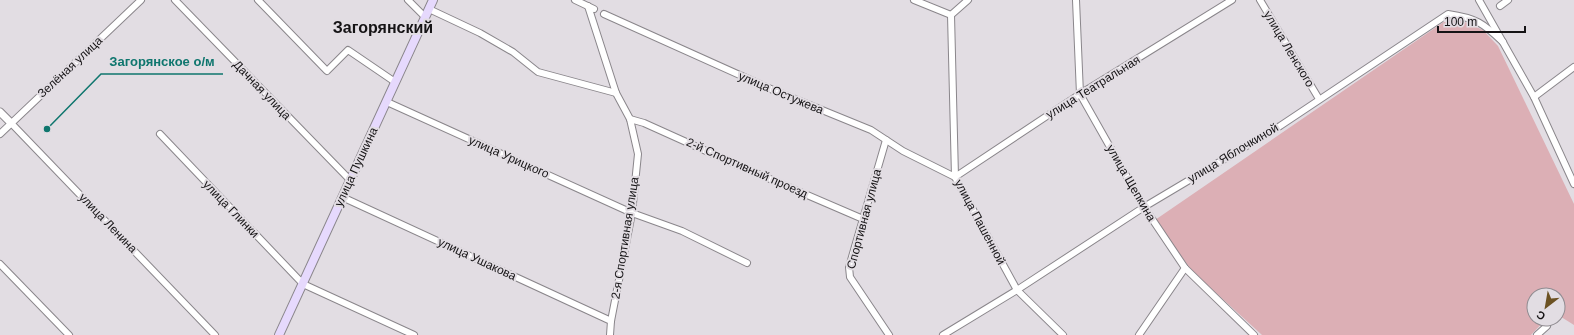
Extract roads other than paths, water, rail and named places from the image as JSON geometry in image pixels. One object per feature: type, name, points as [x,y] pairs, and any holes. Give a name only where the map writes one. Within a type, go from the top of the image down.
[{"type":"main road","name":"улица Пушкина","points":[[279,335],[433,0]]},
{"type":"street","name":"Зелёная улица","points":[[0,134],[141,0]]},
{"type":"street","name":"Дачная улица","points":[[175,0],[350,180]]},
{"type":"street","points":[[258,0],[327,71],[348,50],[396,82]]},
{"type":"street","points":[[408,0],[426,17]]},
{"type":"street","name":"2-я Спортивная улица","points":[[575,0],[591,7],[616,93],[630,119],[638,154],[632,213],[610,335]]},
{"type":"street","points":[[914,0],[951,15],[968,0]]},
{"type":"street","name":"улица Щепкина","points":[[1076,0],[1080,94],[1144,207],[1185,268],[1254,335]]},
{"type":"street","name":"улица Театральная","points":[[955,177],[1080,94],[1232,0]]},
{"type":"street","name":"улица Ленского","points":[[1260,0],[1319,99]]},
{"type":"street","points":[[1479,0],[1534,97],[1574,184]]},
{"type":"street","points":[[1500,6],[1508,0]]},
{"type":"street","points":[[429,9],[480,33],[513,52],[538,72],[616,93]]},
{"type":"street","name":"улица Остужева","points":[[604,14],[773,90],[872,130],[903,151],[955,177]]},
{"type":"street","name":"улица Яблочкиной","points":[[943,335],[1017,290],[1144,207],[1280,126],[1448,14],[1467,17],[1486,26],[1503,42]]},
{"type":"street","name":"улица Пашенной","points":[[951,15],[955,177],[1017,290],[1063,335]]},
{"type":"street","points":[[1534,97],[1574,67]]},
{"type":"street","name":"улица Урицкого","points":[[386,102],[632,213],[682,231],[747,263]]},
{"type":"street","name":"улица Ленина","points":[[0,112],[215,335]]},
{"type":"street","name":"2-й Спортивный проезд","points":[[630,119],[644,123],[863,219]]},
{"type":"street","name":"улица Глинки","points":[[160,134],[303,284]]},
{"type":"street","name":"Спортивная улица","points":[[886,140],[849,267],[850,277],[889,335]]},
{"type":"street","name":"улица Ушакова","points":[[342,197],[612,321]]},
{"type":"street","points":[[0,264],[69,335]]},
{"type":"street","points":[[1140,335],[1185,268]]},
{"type":"street","points":[[303,284],[414,335]]},
{"type":"street","points":[[1537,335],[1546,327]]},
{"type":"place","name":"Загорянское о/м","points":[[47,129]]},
{"type":"district","name":"Загорянский","points":[[383,27]]}]
